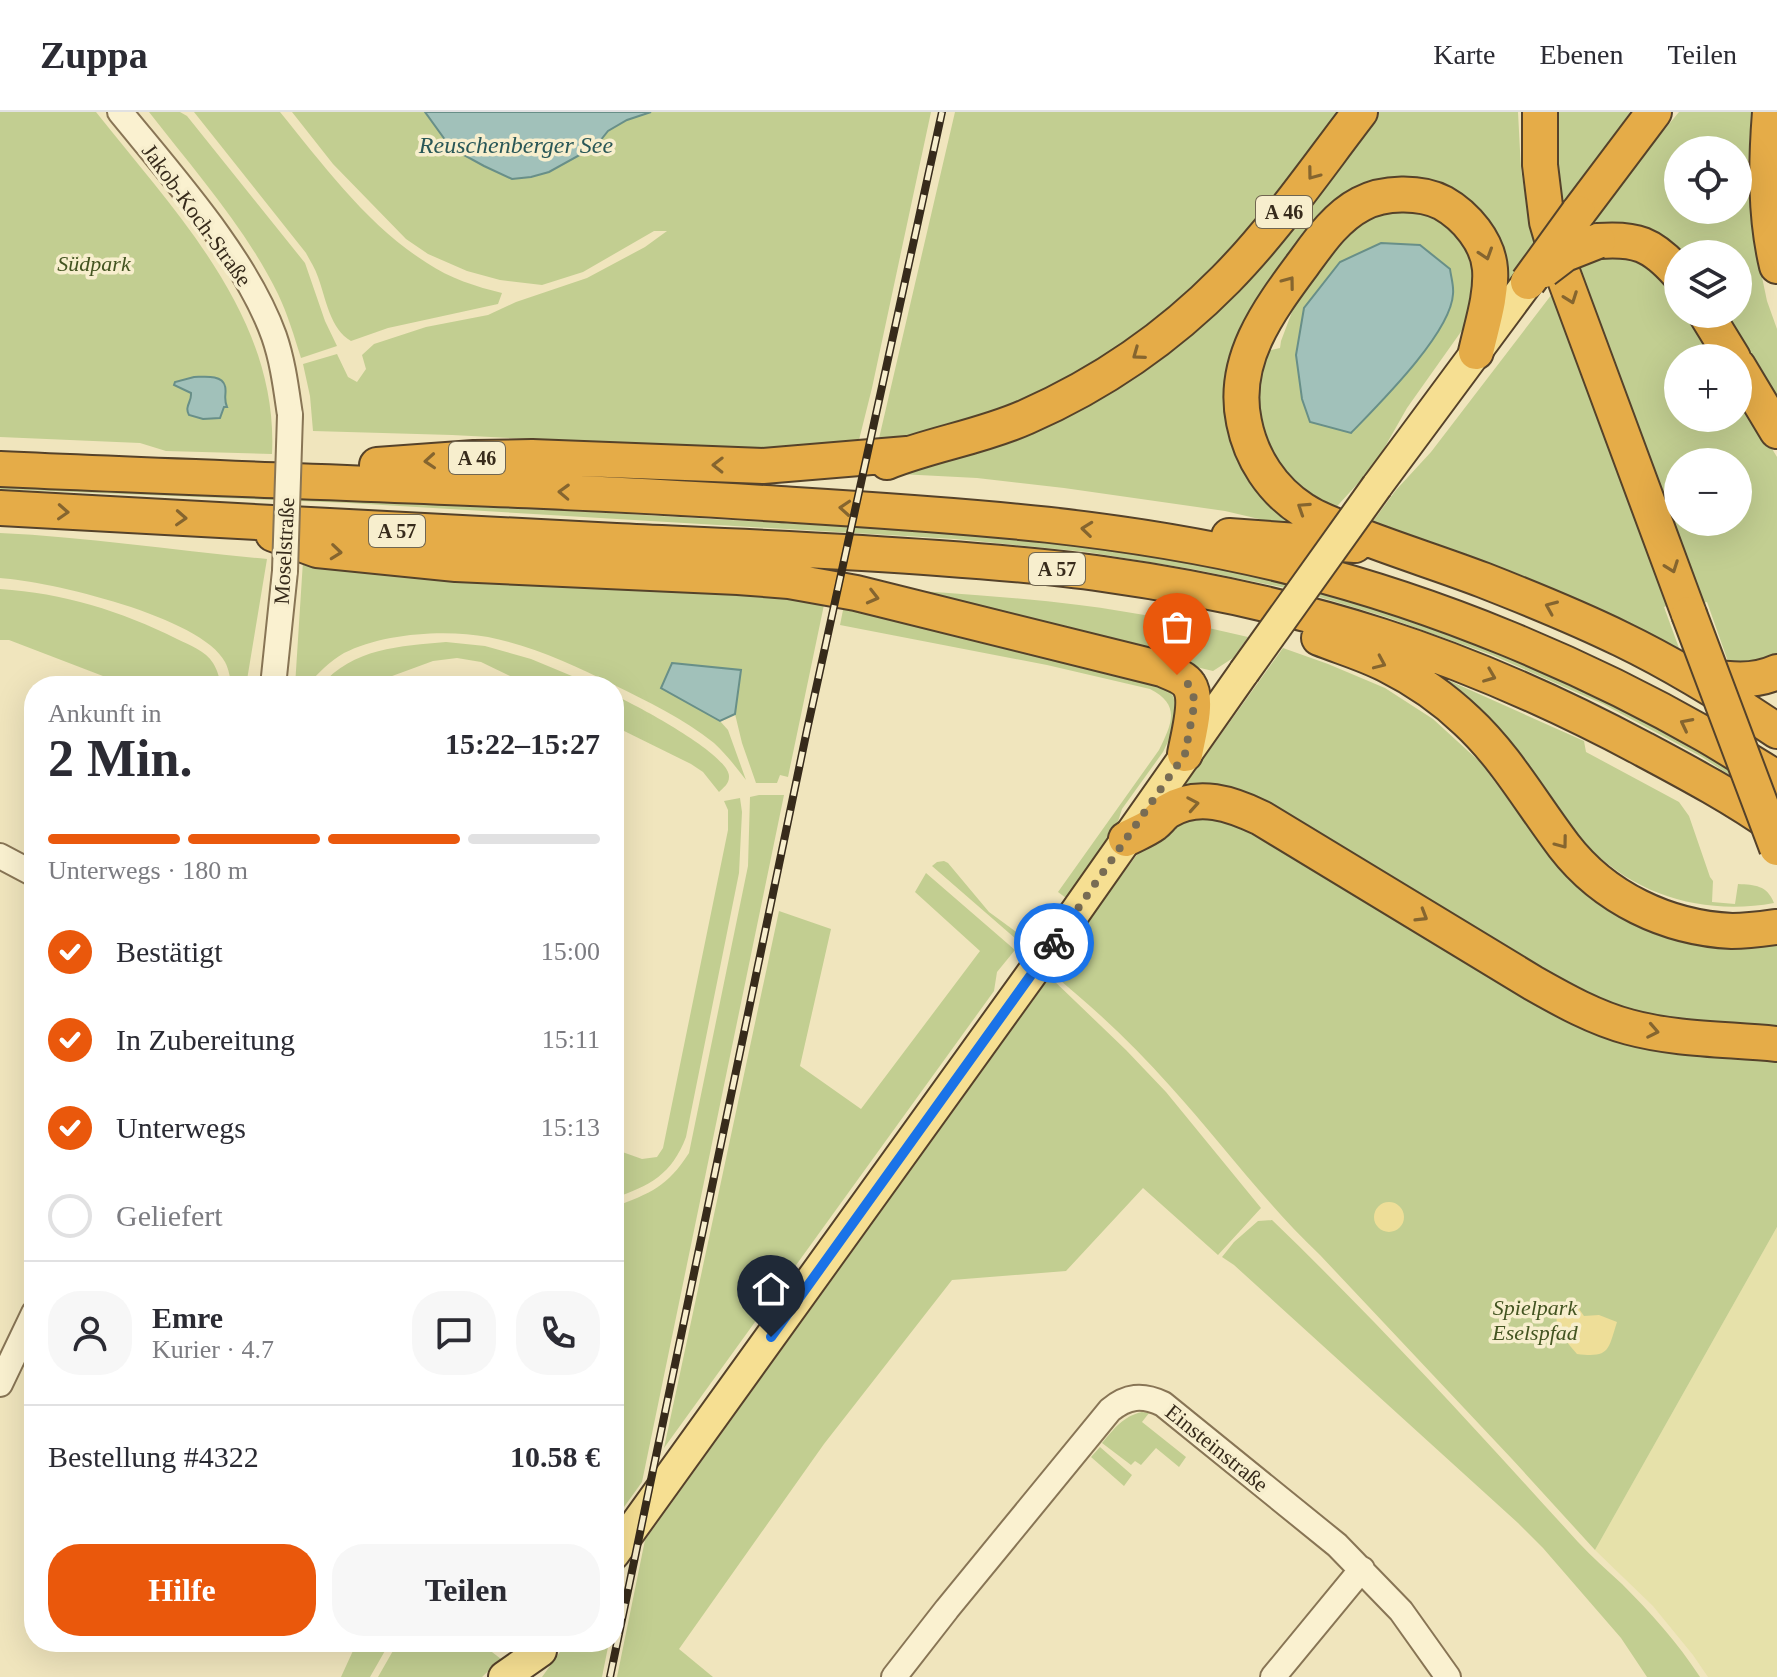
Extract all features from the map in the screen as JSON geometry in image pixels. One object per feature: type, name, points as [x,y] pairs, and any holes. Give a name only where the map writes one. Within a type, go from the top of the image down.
[{"type":"highway","name":"A 46","points":[[642,495],[816,481],[868,469],[1025,418],[1080,391],[1163,336],[1209,296],[1284,213],[1360,112]]},
{"type":"highway","points":[[1540,112],[1540,165],[1547,222],[1560,266],[1777,848]]},
{"type":"highway","points":[[1528,282],[1654,112]]},
{"type":"highway","points":[[1770,112],[1768,203],[1777,266]]},
{"type":"highway","points":[[1476,352],[1490,290],[1490,266],[1482,241],[1464,219],[1441,202],[1415,195],[1387,196],[1362,203],[1338,221],[1319,242],[1267,313],[1253,341],[1244,367],[1240,396],[1250,447],[1279,491],[1303,511],[1399,551],[1546,605],[1622,639],[1777,731]]},
{"type":"highway","points":[[1528,282],[1565,254],[1598,241],[1618,239],[1640,242],[1664,258]]},
{"type":"highway","points":[[1752,389],[1777,431]]},
{"type":"highway","name":"A 46","points":[[49,471],[95,455],[365,465],[532,457],[763,466],[907,454]]},
{"type":"highway","name":"A 57","points":[[0,469],[642,495],[965,516],[1110,531],[1164,540],[1301,569],[1401,599],[1503,637],[1606,683],[1705,734],[1777,778]]},
{"type":"highway","name":"A 57","points":[[0,508],[887,554],[1101,574],[1274,606],[1381,636],[1482,673],[1537,696],[1687,772],[1777,828]]},
{"type":"highway","points":[[235,521],[317,550],[456,564],[789,581],[856,593],[1177,675],[1189,685],[1195,701],[1185,754]]},
{"type":"highway","points":[[1164,540],[1223,536],[1347,543],[1399,551]]},
{"type":"highway","points":[[560,538],[626,556],[1020,581],[1222,614],[1308,634],[1386,665],[1427,688],[1467,720],[1507,765],[1581,867],[1605,888],[1645,910],[1698,927],[1734,931],[1775,927]]},
{"type":"highway","points":[[1685,674],[1739,681],[1767,677],[1777,672]]},
{"type":"highway","points":[[1126,839],[1154,824],[1169,810],[1189,802],[1213,801],[1237,807],[1261,818],[1576,1007],[1628,1027],[1678,1036],[1777,1044]]},
{"type":"main road","points":[[624,1540],[1053,944],[1377,486],[1528,282]]},
{"type":"main road","points":[[504,1677],[539,1657]]},
{"type":"street","name":"Jakob-Koch-Straße","points":[[120,112],[205,218],[261,306],[284,374],[290,415]]},
{"type":"street","name":"Moselstraße","points":[[274,676],[285,571],[290,415]]},
{"type":"street","points":[[0,856],[24,869]]},
{"type":"street","points":[[0,1384],[24,1334]]},
{"type":"street","name":"Einsteinstraße","points":[[894,1677],[1110,1410],[1133,1397],[1151,1398],[1163,1404],[1337,1545],[1401,1611],[1448,1677]]},
{"type":"street","points":[[1273,1677],[1362,1569]]},
{"type":"shaded area","points":[[1777,1227],[1777,1677],[1708,1677],[1653,1606],[1595,1550]]},
{"type":"green space","name":"Südpark","points":[[0,112],[96,112],[158,188],[216,269],[240,312],[259,357],[270,404],[272,454],[166,451],[140,443],[0,437]]},
{"type":"green space","points":[[149,112],[180,112],[187,116],[305,263],[337,346],[301,358],[282,302],[265,269],[218,200]]},
{"type":"green space","points":[[194,112],[280,112],[330,174],[385,231],[444,273],[502,293],[498,304],[388,328],[351,341],[333,321],[317,274],[306,253]]},
{"type":"green space","points":[[292,112],[425,112],[452,148],[596,146],[608,131],[651,112],[931,112],[858,444],[789,453],[452,435],[313,431],[303,364],[337,354],[348,377],[357,382],[366,369],[362,355],[374,344],[426,327],[488,315],[587,278],[645,247],[667,231],[654,231],[583,272],[542,285],[500,280],[467,271],[428,254],[406,239],[333,164]]},
{"type":"green space","points":[[955,112],[1342,112],[1235,248],[1188,294],[1140,333],[1087,369],[1030,396],[958,424],[877,447]]},
{"type":"green space","points":[[1375,112],[1518,112],[1521,170],[1536,244],[1501,291],[1485,231],[1367,192],[1237,382],[1298,528],[1225,511],[1064,488],[977,478],[880,473],[1104,389]]},
{"type":"green space","points":[[1551,112],[1630,112],[1559,212]]},
{"type":"green space","points":[[1679,112],[1751,112],[1750,136],[1664,136],[1664,224],[1752,224],[1752,221],[1767,301],[1777,329],[1777,397],[1752,357],[1752,344],[1742,344],[1728,328],[1752,328],[1752,240],[1664,240],[1664,252],[1576,237]]},
{"type":"green space","points":[[1416,208],[1451,223],[1477,263],[1470,319],[1407,408],[1365,482],[1360,481],[1330,514],[1277,473],[1253,401],[1266,351],[1280,348],[1301,288],[1361,217]]},
{"type":"green space","points":[[1614,253],[1639,258],[1664,278],[1664,328],[1699,328],[1708,344],[1664,344],[1664,432],[1752,432],[1752,416],[1777,457],[1777,659],[1731,670],[1707,602],[1699,604],[1674,536],[1752,536],[1752,448],[1664,448],[1664,509],[1576,270],[1594,259]]},
{"type":"green space","points":[[1552,294],[1672,604],[1664,607],[1683,659],[1368,528],[1396,490],[1431,452]]},
{"type":"green space","points":[[0,483],[350,498],[955,533],[1087,546],[1193,563],[1299,585],[1387,611],[1494,651],[1605,699],[1705,752],[1777,798],[1777,806],[1702,757],[1603,704],[1492,655],[1386,617],[1296,590],[1192,569],[1087,552],[955,539],[349,503],[0,489]]},
{"type":"green space","points":[[0,533],[267,559],[248,676],[229,676],[225,662],[211,646],[157,616],[87,594],[0,578]]},
{"type":"green space","points":[[303,561],[776,592],[825,600],[788,777],[780,775],[777,783],[756,783],[742,743],[735,714],[740,670],[661,688],[720,721],[728,730],[746,780],[714,743],[665,711],[624,690],[624,676],[595,676],[521,645],[488,637],[434,633],[396,637],[344,653],[316,676],[296,676]]},
{"type":"green space","points":[[859,587],[1079,605],[1248,637],[1233,658],[1213,671]]},
{"type":"green space","points":[[0,589],[23,591],[69,599],[156,629],[206,655],[219,676],[103,676],[9,640],[0,640]]},
{"type":"green space","points":[[844,605],[1169,687],[1177,706],[1176,725],[1163,752],[1122,809],[1114,834],[1066,898],[1058,892],[1159,750],[1170,723],[1170,708],[1166,701],[1150,689],[1047,665],[840,625]]},
{"type":"green space","points":[[446,642],[485,646],[531,659],[572,676],[510,676],[481,662],[457,658],[433,661],[392,676],[330,676],[362,656],[395,648]]},
{"type":"green space","points":[[1283,648],[1385,688],[1433,719],[1480,762],[1545,849],[1580,889],[1628,921],[1680,941],[1742,949],[1777,944],[1777,1037],[1595,1007],[1252,802],[1176,797]]},
{"type":"green space","points":[[1441,677],[1584,741],[1586,752],[1679,802],[1689,816],[1713,881],[1712,902],[1735,904],[1738,884],[1764,889],[1774,903],[1725,907],[1678,899],[1655,892],[1613,868],[1579,837],[1439,680]]},
{"type":"green space","points":[[624,700],[680,731],[715,756],[729,777],[726,786],[719,792],[703,772],[624,731]]},
{"type":"green space","points":[[784,795],[642,1482],[624,1507],[624,1203],[657,1188],[689,1153],[748,866],[750,797]]},
{"type":"green space","points":[[740,798],[739,873],[686,1137],[667,1169],[649,1183],[624,1194],[624,1153],[642,1159],[657,1157],[663,1148],[728,830],[728,810],[724,801]]},
{"type":"green space","name":"Spielpark Eselspfad","points":[[1194,812],[1239,823],[1545,1009],[1583,1028],[1777,1060],[1777,1227],[1595,1550],[1281,1215],[1156,1070],[1112,1026],[1050,972],[1153,833]]},
{"type":"green space","points":[[944,861],[989,912],[1019,934],[1016,939],[932,866]]},
{"type":"green space","points":[[926,873],[1015,950],[997,972],[994,991],[664,1448],[779,911],[831,929],[800,1066],[861,1109],[980,951],[915,892]]},
{"type":"green space","points":[[1050,977],[1166,1092],[1261,1208],[1218,1255],[1143,1188],[1066,1271],[952,1280],[824,1444],[679,1649],[713,1677],[617,1677],[645,1540]]},
{"type":"green space","points":[[1272,1220],[1389,1338],[1578,1542],[1643,1606],[1700,1677],[1647,1677],[1621,1638],[1518,1523],[1222,1257],[1258,1221]]},
{"type":"green space","points":[[1142,1412],[1149,1413],[1142,1422],[1186,1457],[1179,1467],[1156,1448],[1141,1465],[1135,1461],[1131,1465],[1102,1443],[1124,1420]]},
{"type":"green space","points":[[1100,1447],[1132,1475],[1124,1486],[1091,1457]]},
{"type":"green space","points":[[352,1652],[384,1652],[370,1677],[341,1677]]},
{"type":"green space","points":[[392,1652],[492,1652],[501,1659],[482,1677],[378,1677]]},
{"type":"green space","points":[[560,1652],[607,1652],[602,1677],[542,1677]]},
{"type":"sand","points":[[1389,1202],[1395,1203],[1403,1211],[1403,1223],[1395,1231],[1389,1232],[1383,1231],[1375,1223],[1374,1217],[1375,1211],[1383,1203]]},
{"type":"sand","points":[[1563,1303],[1577,1306],[1584,1316],[1599,1315],[1617,1322],[1606,1350],[1596,1355],[1577,1354],[1558,1327],[1557,1308]]},
{"type":"water","name":"Reuschenberger See","points":[[425,112],[651,112],[608,131],[596,146],[549,172],[512,179],[451,148]]},
{"type":"water","points":[[1381,243],[1420,245],[1450,269],[1453,291],[1449,310],[1412,367],[1351,433],[1310,422],[1302,399],[1296,355],[1304,308],[1340,262]]},
{"type":"water","points":[[194,377],[212,377],[223,382],[227,407],[224,407],[220,418],[203,419],[189,415],[187,409],[191,393],[174,385],[175,382]]},
{"type":"water","points":[[672,663],[741,670],[735,714],[720,721],[661,688]]},
{"type":"railway","points":[[624,1610],[807,730],[942,112]]},
{"type":"railway","points":[[610,1677],[615,1652]]},
{"type":"way so far","points":[[1054,943],[1185,754],[1195,701],[1189,685],[1177,675]]},
{"type":"route","points":[[771,1337],[1054,943]]}]
